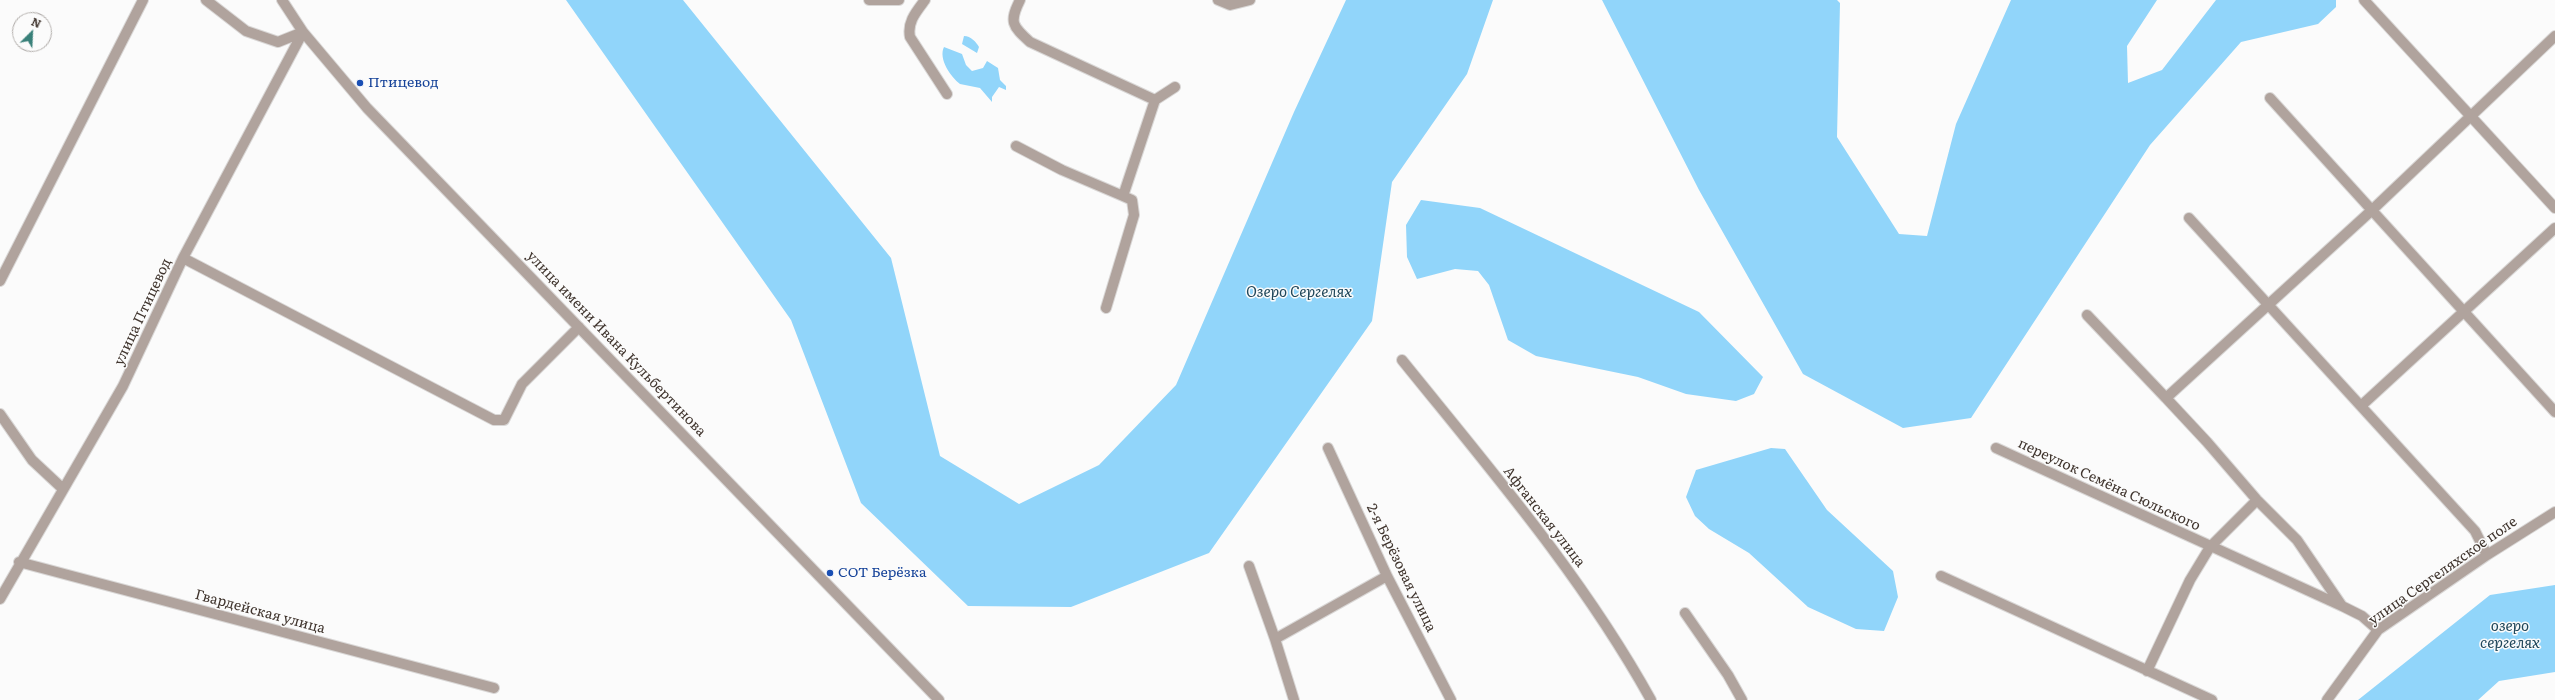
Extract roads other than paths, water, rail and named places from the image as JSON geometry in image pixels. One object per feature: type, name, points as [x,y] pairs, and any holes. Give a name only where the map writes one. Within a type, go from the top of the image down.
[{"type":"street","points":[[0,281],[143,0]]},
{"type":"street","points":[[206,0],[246,31],[278,42],[303,32]]},
{"type":"street","name":"улица имени Ивана Кульбертинова","points":[[282,0],[303,32],[367,108],[940,700]]},
{"type":"street","points":[[869,0],[874,2],[899,0]]},
{"type":"street","points":[[925,0],[912,17],[908,28],[910,37],[947,94]]},
{"type":"street","points":[[1020,0],[1013,15],[1015,29],[1030,42],[1155,100]]},
{"type":"street","points":[[1218,0],[1230,5],[1250,0]]},
{"type":"street","points":[[2364,0],[2555,208]]},
{"type":"street","name":"улица Птицевод","points":[[0,600],[62,488],[123,386],[183,258],[303,32]]},
{"type":"street","points":[[2166,398],[2371,211],[2470,115],[2555,36]]},
{"type":"street","points":[[1123,196],[1155,100],[1175,87]]},
{"type":"street","points":[[2270,98],[2555,412]]},
{"type":"street","points":[[1016,146],[1062,170],[1132,200],[1134,214],[1106,308]]},
{"type":"street","points":[[2189,218],[2362,405],[2475,532],[2487,555]]},
{"type":"street","points":[[2362,405],[2555,228]]},
{"type":"street","points":[[183,258],[494,420],[504,420],[522,384],[579,327]]},
{"type":"street","points":[[2087,315],[2207,442],[2256,500],[2297,540],[2342,606]]},
{"type":"street","name":"Афганская улица","points":[[1402,360],[1566,568],[1620,646],[1651,700]]},
{"type":"street","points":[[0,414],[32,460],[62,488]]},
{"type":"street","name":"2-я Берёзовая улица","points":[[1328,448],[1387,576],[1451,700]]},
{"type":"street","name":"переулок Семёна Сюльского","points":[[1996,448],[2342,606],[2362,616],[2378,630]]},
{"type":"street","name":"переулок Семёна Сюльского","points":[[2147,671],[2190,580],[2210,547],[2256,500]]},
{"type":"street","name":"улица Сергеляхское поле","points":[[2327,700],[2378,630],[2487,555],[2555,512]]},
{"type":"street","name":"Гвардейская улица","points":[[20,562],[494,688]]},
{"type":"street","points":[[1249,566],[1275,639],[1294,700]]},
{"type":"street","points":[[1275,639],[1387,576]]},
{"type":"street","points":[[1941,576],[2212,700]]},
{"type":"street","points":[[1685,613],[1728,675],[1742,700]]},
{"type":"water","name":"Озеро Сергелях","points":[[566,0],[683,0],[891,258],[940,456],[1019,504],[1099,465],[1176,385],[1294,112],[1346,0],[1493,0],[1467,74],[1392,182],[1372,321],[1209,553],[1071,607],[968,606],[861,503],[791,320]]},
{"type":"water","points":[[1602,0],[1837,0],[1840,3],[1837,137],[1899,234],[1927,236],[1956,124],[2011,0],[2157,0],[2127,46],[2128,83],[2162,70],[2216,0],[2336,0],[2336,7],[2318,24],[2241,42],[2150,145],[1971,418],[1903,428],[1803,374],[1699,190]]},
{"type":"water","points":[[964,36],[971,38],[976,43],[979,47],[977,53],[962,44]]},
{"type":"water","points":[[944,47],[962,54],[966,65],[972,71],[983,68],[987,61],[998,68],[1000,80],[1006,86],[1006,90],[999,87],[992,97],[992,102],[980,88],[960,84],[946,67],[943,57]]},
{"type":"water","points":[[1421,200],[1480,208],[1699,312],[1763,377],[1754,394],[1736,401],[1686,394],[1638,377],[1536,356],[1508,340],[1489,285],[1478,271],[1455,269],[1417,279],[1407,257],[1406,225]]},
{"type":"water","points":[[1771,448],[1785,449],[1827,510],[1893,571],[1898,597],[1884,631],[1856,629],[1808,607],[1749,553],[1709,529],[1695,516],[1686,497],[1696,470]]},
{"type":"water","name":"озеро сергелях","points":[[2555,585],[2555,672],[2499,681],[2478,700],[2358,700],[2490,595]]},
{"type":"place","name":"Птицевод","points":[[360,83]]},
{"type":"place","name":"СОТ Берёзка","points":[[830,573]]}]
